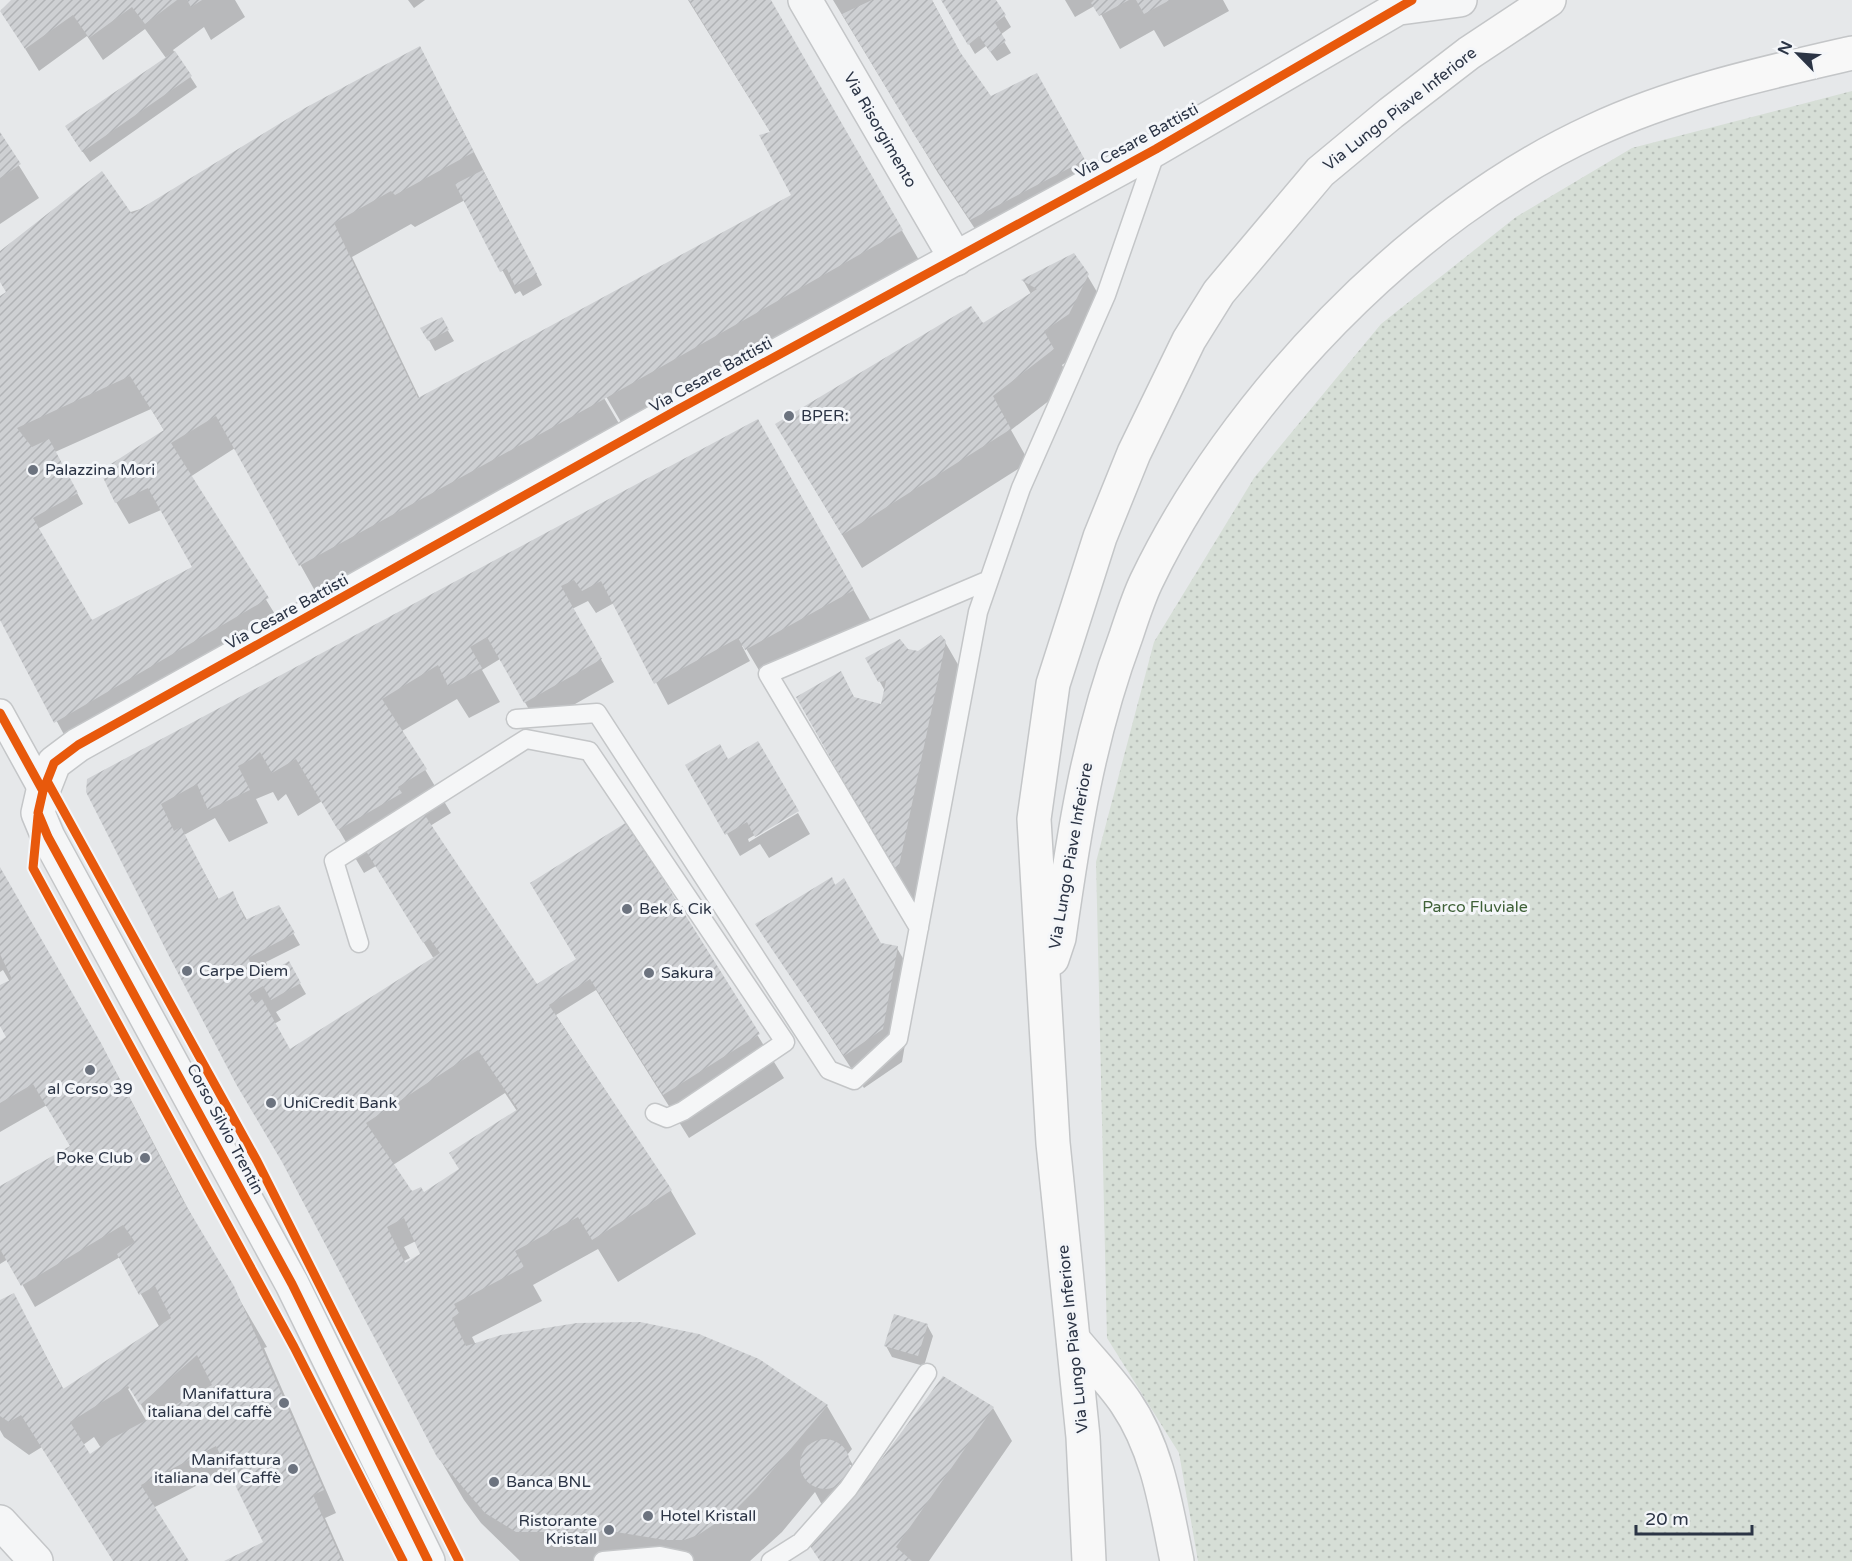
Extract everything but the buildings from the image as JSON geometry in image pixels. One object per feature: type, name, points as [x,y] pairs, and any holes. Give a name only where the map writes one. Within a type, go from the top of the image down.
[{"type":"main road","name":"Via Lungo Piave Inferiore","points":[[1089,1561],[1083,1437],[1053,1143],[1034,819],[1053,684],[1100,537],[1134,453],[1189,340],[1219,292],[1320,172],[1469,53],[1549,0]]},
{"type":"main road","name":"Via Lungo Piave Inferiore","points":[[1043,974],[1053,957],[1059,938],[1080,794],[1096,728],[1145,584],[1184,512],[1226,451],[1271,391],[1317,337],[1381,275],[1449,218],[1521,171],[1592,131],[1668,102],[1762,74],[1852,53]]},
{"type":"main road","points":[[1073,1339],[1127,1404],[1143,1435],[1157,1468],[1177,1561]]},
{"type":"street","name":"Via Risorgimento","points":[[805,0],[956,259]]},
{"type":"street","name":"Via Cesare Battisti","points":[[43,790],[54,763],[78,745],[648,426],[1156,149],[1408,2],[1460,0]]},
{"type":"street","points":[[0,713],[43,790]]},
{"type":"street","name":"Corso Silvio Trentin","points":[[43,790],[38,813],[48,837],[292,1284],[421,1556]]},
{"type":"street","points":[[0,1522],[36,1561]]},
{"type":"lane","points":[[516,719],[597,713],[829,1071],[854,1080],[898,1039],[978,612],[1021,488],[1106,295],[1156,149]]},
{"type":"lane","points":[[919,928],[768,674],[989,580]]},
{"type":"lane","points":[[359,943],[334,861],[526,739],[589,751],[785,1042],[683,1111],[667,1118],[655,1113]]},
{"type":"lane","points":[[771,1561],[801,1542],[848,1489],[927,1374]]},
{"type":"lane","points":[[603,1561],[660,1556],[684,1561]]},
{"type":"green space","name":"Parco Fluviale","points":[[1852,91],[1852,1561],[1198,1561],[1179,1453],[1107,1338],[1096,862],[1154,642],[1254,478],[1381,324],[1516,217],[1632,148]]},
{"type":"cycle path","points":[[428,1561],[292,1284],[48,837],[38,813],[43,791],[54,763],[78,745],[679,409],[1156,149],[1412,0]]},
{"type":"cycle path","points":[[0,713],[43,791]]},
{"type":"cycle path","points":[[47,781],[257,1161],[459,1561]]},
{"type":"cycle path","points":[[38,816],[33,868],[294,1347],[403,1561]]},
{"type":"place","name":"BPER:","points":[[789,416]]},
{"type":"place","name":"Palazzina Mori","points":[[33,470]]},
{"type":"place","name":"Bek & Cik","points":[[627,909]]},
{"type":"place","name":"Carpe Diem","points":[[187,971]]},
{"type":"place","name":"Sakura","points":[[649,973]]},
{"type":"place","name":"al Corso 39","points":[[90,1070]]},
{"type":"place","name":"UniCredit Bank","points":[[271,1103]]},
{"type":"place","name":"Poke Club","points":[[145,1158]]},
{"type":"place","name":"Manifattura italiana del caffè","points":[[284,1403]]},
{"type":"place","name":"Manifattura italiana del Caffè","points":[[293,1469]]},
{"type":"place","name":"Banca BNL","points":[[494,1482]]},
{"type":"place","name":"Hotel Kristall","points":[[648,1516]]},
{"type":"place","name":"Ristorante Kristall","points":[[609,1530]]}]
